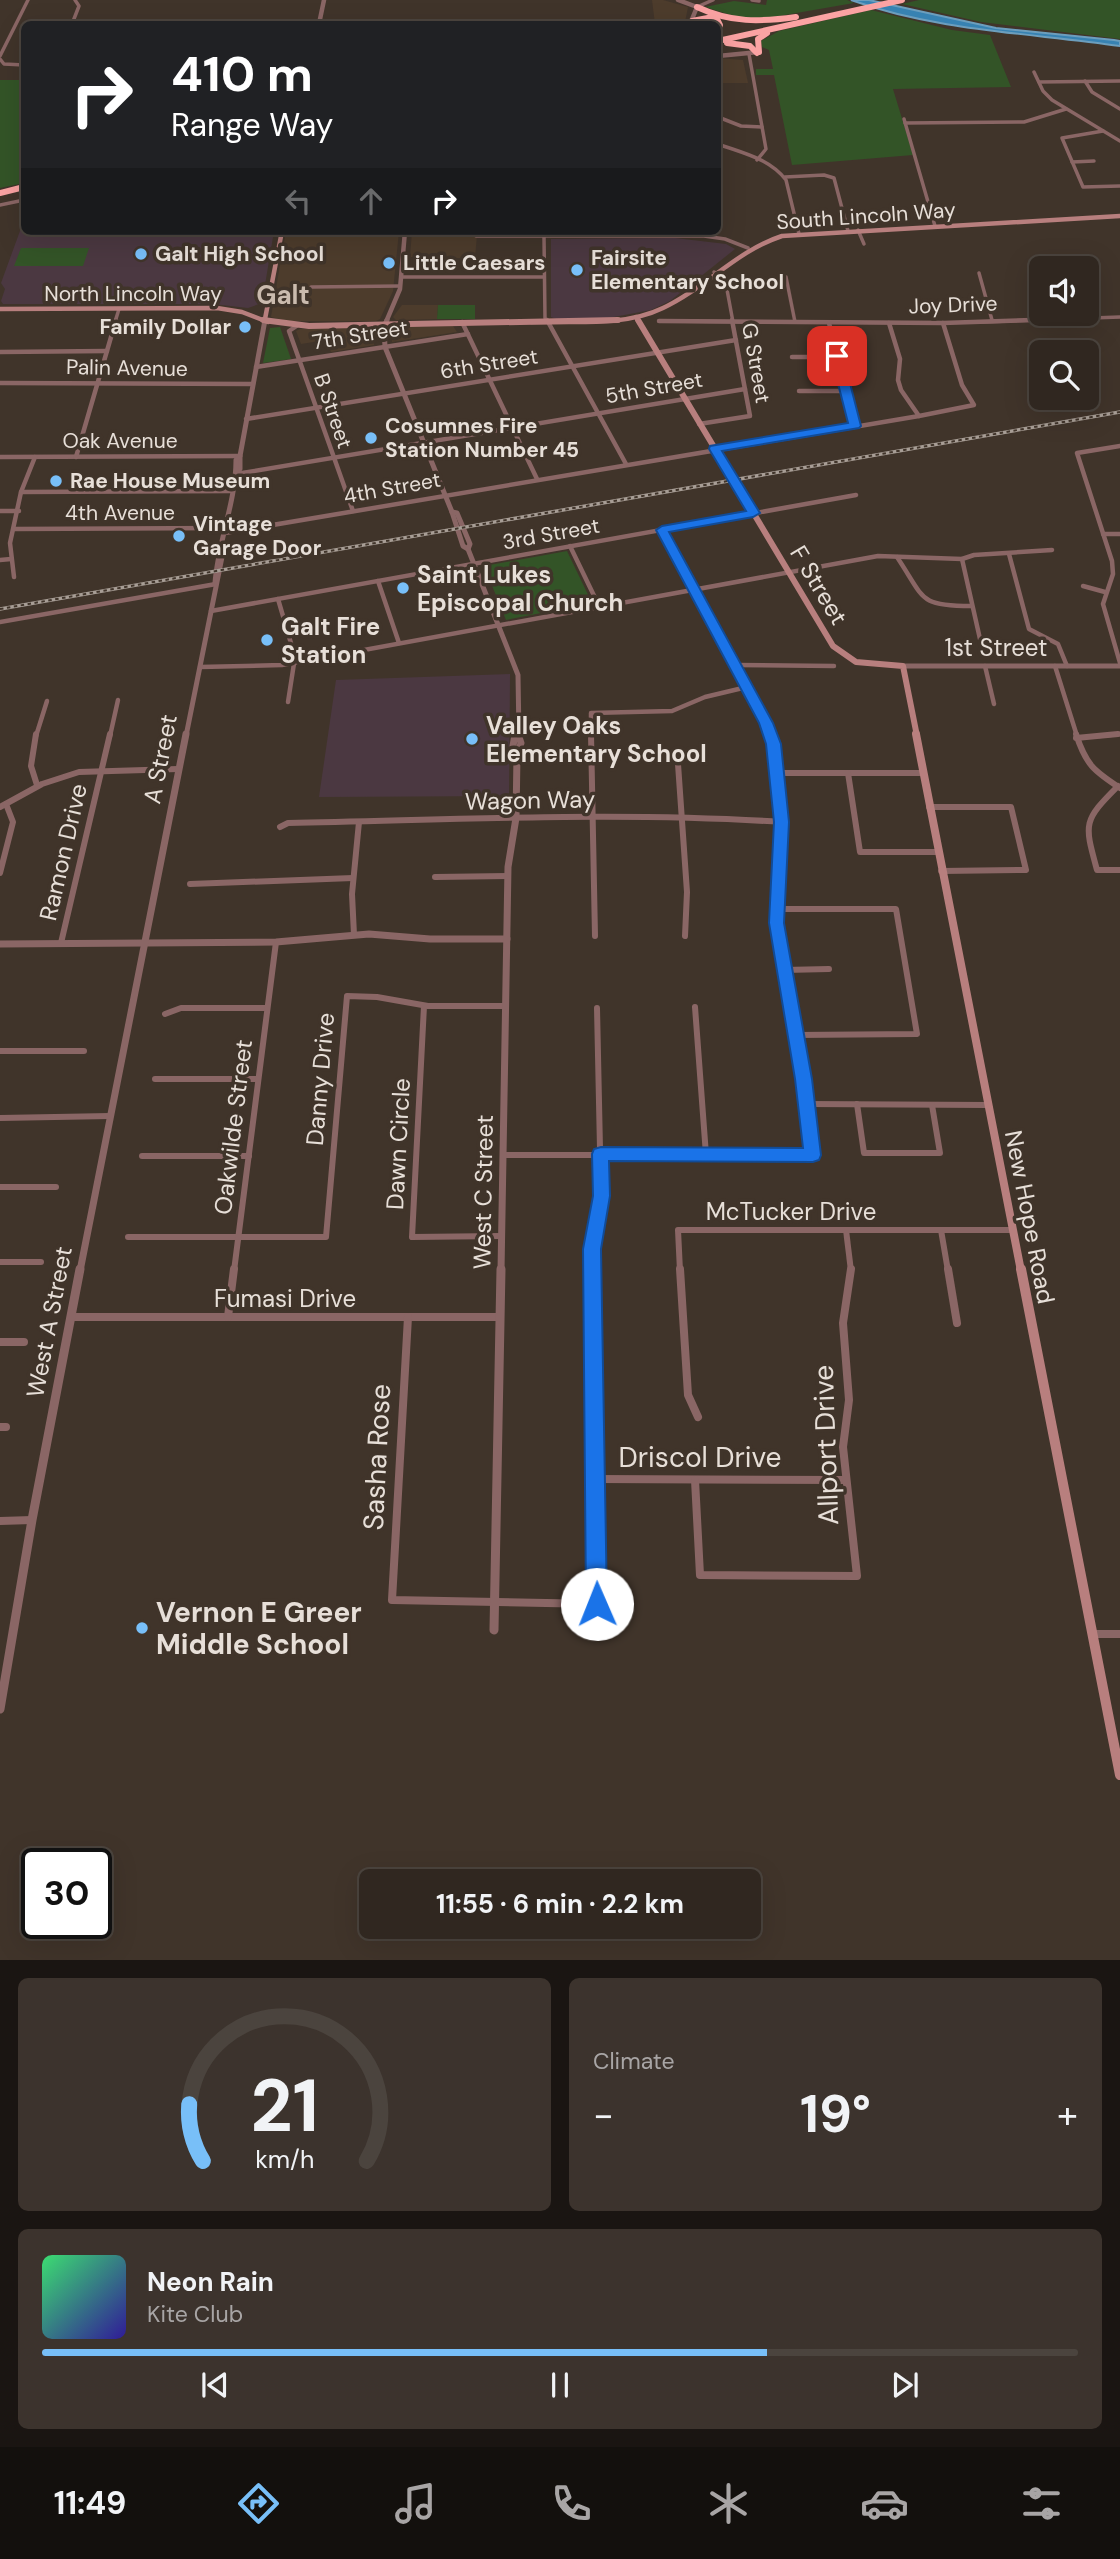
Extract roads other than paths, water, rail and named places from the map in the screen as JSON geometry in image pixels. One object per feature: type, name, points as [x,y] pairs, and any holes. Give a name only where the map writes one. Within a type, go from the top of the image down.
[{"type":"highway","points":[[721,32],[876,0]]},
{"type":"highway","points":[[721,41],[902,0]]},
{"type":"highway","points":[[697,7],[716,17],[745,23],[806,16]]},
{"type":"highway","points":[[699,21],[716,17]]},
{"type":"highway","points":[[716,17],[718,21]]},
{"type":"highway","points":[[758,53],[760,37],[787,26]]},
{"type":"highway","points":[[721,42],[746,44],[758,53]]},
{"type":"highway","points":[[0,193],[21,189]]},
{"type":"highway","points":[[0,199],[21,190]]},
{"type":"main road","name":"South Lincoln Way","points":[[265,319],[269,322],[298,325],[636,317],[672,304],[748,248],[772,238],[799,233],[1120,216]]},
{"type":"main road","name":"A Street","points":[[265,319],[276,276],[274,272],[281,235]]},
{"type":"main road","points":[[242,312],[268,303]]},
{"type":"main road","name":"North Lincoln Way","points":[[0,309],[217,308],[265,319]]},
{"type":"main road","name":"F Street","points":[[636,317],[741,498],[748,504],[837,650],[850,660],[873,666]]},
{"type":"main road","name":"South Lincoln Way","points":[[265,319],[385,324]]},
{"type":"main road","name":"1st Street","points":[[873,666],[903,666]]},
{"type":"main road","name":"New Hope Road","points":[[903,666],[1120,1775]]},
{"type":"street","points":[[21,65],[4,64],[0,58],[28,0]]},
{"type":"street","points":[[73,21],[79,6],[75,0]]},
{"type":"street","points":[[320,21],[324,0]]},
{"type":"street","points":[[678,0],[697,7]]},
{"type":"street","points":[[691,21],[692,13],[697,7],[713,0]]},
{"type":"street","points":[[752,0],[760,1]]},
{"type":"street","points":[[721,56],[768,51]]},
{"type":"street","points":[[749,54],[766,150],[757,160]]},
{"type":"street","points":[[1034,72],[1047,95],[1120,141]]},
{"type":"street","points":[[1085,81],[1092,92],[1120,109]]},
{"type":"street","points":[[1039,82],[1120,81]]},
{"type":"street","points":[[935,226],[904,121],[1019,122],[1066,109]]},
{"type":"street","points":[[721,118],[741,125],[762,127]]},
{"type":"street","points":[[1103,131],[1062,138],[1086,188],[1120,186]]},
{"type":"street","points":[[721,145],[773,167],[785,177],[799,233]]},
{"type":"street","points":[[1072,162],[1094,161]]},
{"type":"street","points":[[785,177],[824,175],[834,178],[848,231]]},
{"type":"street","points":[[0,205],[21,201]]},
{"type":"street","points":[[858,230],[864,244]]},
{"type":"street","points":[[384,347],[385,324],[400,286],[405,235]]},
{"type":"street","points":[[476,236],[486,235]]},
{"type":"street","points":[[526,235],[704,236],[725,239],[748,248]]},
{"type":"street","points":[[544,237],[545,318],[626,464]]},
{"type":"street","name":"G Street","points":[[699,424],[750,415],[725,279],[714,272]]},
{"type":"street","points":[[979,273],[992,320]]},
{"type":"street","points":[[401,277],[544,277]]},
{"type":"street","points":[[786,277],[795,322]]},
{"type":"street","points":[[311,287],[400,286]]},
{"type":"street","points":[[76,457],[119,309]]},
{"type":"street","name":"Joy Drive","points":[[659,321],[943,323],[1120,317]]},
{"type":"street","name":"A Street","points":[[144,943],[211,611],[216,584],[213,580],[214,570],[226,530],[236,474],[240,469],[246,419],[265,319]]},
{"type":"street","points":[[462,322],[537,479]]},
{"type":"street","points":[[829,323],[855,426]]},
{"type":"street","points":[[889,323],[900,359],[898,380],[901,390],[919,416]]},
{"type":"street","name":"4th Street","points":[[226,530],[353,511],[974,405],[962,385],[943,323]]},
{"type":"street","name":"B Street","points":[[298,325],[289,331],[353,511]]},
{"type":"street","name":"7th Street","points":[[256,366],[468,334]]},
{"type":"street","name":"6th Street","points":[[246,419],[736,340]]},
{"type":"street","name":"West C Street","points":[[384,347],[453,512],[451,514],[463,545],[468,549],[519,675],[517,730],[512,741],[512,750],[517,755],[516,818],[508,876],[494,1630]]},
{"type":"street","points":[[0,352],[107,351]]},
{"type":"street","points":[[792,357],[837,356]]},
{"type":"street","name":"Palin Avenue","points":[[0,383],[253,384]]},
{"type":"street","name":"5th Street","points":[[236,474],[745,389]]},
{"type":"street","points":[[799,391],[845,391]]},
{"type":"street","points":[[1120,446],[1077,453],[1113,567],[1112,580],[1105,592],[1104,611],[1120,664]]},
{"type":"street","name":"Oak Avenue","points":[[0,457],[240,456]]},
{"type":"street","points":[[14,577],[9,543],[19,510],[21,492],[36,457]]},
{"type":"street","points":[[21,492],[233,491]]},
{"type":"street","name":"3rd Street","points":[[211,611],[856,495]]},
{"type":"street","points":[[0,511],[19,510]]},
{"type":"street","name":"4th Avenue","points":[[14,529],[226,530]]},
{"type":"street","points":[[503,1154],[813,1155],[776,909],[782,822],[770,733],[662,530]]},
{"type":"street","points":[[1104,534],[1120,534]]},
{"type":"street","points":[[570,546],[599,606]]},
{"type":"street","points":[[200,667],[260,667],[294,663],[878,556],[962,559],[1052,550]]},
{"type":"street","points":[[1009,554],[1030,629],[1058,644],[1067,666]]},
{"type":"street","points":[[897,557],[927,603],[939,606],[971,606]]},
{"type":"street","points":[[0,560],[10,559]]},
{"type":"street","points":[[962,559],[980,639]]},
{"type":"street","points":[[378,581],[399,643]]},
{"type":"street","points":[[0,622],[216,584]]},
{"type":"street","points":[[1083,586],[1105,592]]},
{"type":"street","points":[[278,599],[295,657],[288,702]]},
{"type":"street","name":"1st Street","points":[[903,666],[1120,664]]},
{"type":"street","points":[[735,665],[834,666]]},
{"type":"street","points":[[985,666],[994,704]]},
{"type":"street","points":[[1055,666],[1076,738],[1089,765],[1119,787],[1091,813],[1086,822],[1097,870],[1120,870]]},
{"type":"street","points":[[595,936],[590,713],[672,711],[705,696],[747,687]]},
{"type":"street","points":[[37,785],[31,776],[30,764],[47,701]]},
{"type":"street","name":"Ramon Drive","points":[[61,943],[118,701]]},
{"type":"street","points":[[1076,738],[1120,734]]},
{"type":"street","points":[[678,764],[687,892],[685,936]]},
{"type":"street","points":[[0,873],[13,822],[3,805],[37,785],[69,774],[102,770],[178,769]]},
{"type":"street","points":[[777,773],[924,773]]},
{"type":"street","points":[[848,773],[860,852],[938,852]]},
{"type":"street","points":[[929,807],[1011,807],[1026,870],[941,870]]},
{"type":"street","name":"Wagon Way","points":[[279,827],[288,823],[593,817],[782,822]]},
{"type":"street","points":[[354,934],[353,878],[359,821]]},
{"type":"street","points":[[435,877],[508,876]]},
{"type":"street","points":[[190,884],[353,878]]},
{"type":"street","points":[[776,909],[896,908],[917,1034],[796,1035]]},
{"type":"street","points":[[0,944],[276,942],[354,934],[430,939],[507,939]]},
{"type":"street","name":"Oakwilde Street","points":[[228,1317],[276,942]]},
{"type":"street","name":"West A Street","points":[[0,1709],[32,1520],[144,943]]},
{"type":"street","points":[[784,970],[829,969]]},
{"type":"street","name":"Danny Drive","points":[[238,1237],[326,1237],[347,996],[377,997],[424,1006],[506,1006]]},
{"type":"street","name":"Dawn Circle","points":[[424,1006],[412,1237],[501,1236]]},
{"type":"street","points":[[695,1007],[706,1154]]},
{"type":"street","points":[[165,1014],[181,1008],[267,1008]]},
{"type":"street","points":[[494,1602],[597,1604],[592,1249],[601,1196],[597,1008]]},
{"type":"street","points":[[0,1051],[85,1051]]},
{"type":"street","points":[[155,1079],[258,1079]]},
{"type":"street","points":[[806,1104],[988,1105]]},
{"type":"street","points":[[857,1104],[864,1153],[940,1153],[932,1105]]},
{"type":"street","points":[[0,1118],[110,1116]]},
{"type":"street","points":[[142,1156],[249,1156]]},
{"type":"street","points":[[0,1187],[56,1187]]},
{"type":"street","name":"McTucker Drive","points":[[698,1417],[688,1395],[678,1230],[1013,1230]]},
{"type":"street","name":"Allport Drive","points":[[695,1480],[700,1575],[857,1576],[843,1447],[849,1386],[843,1323],[851,1272],[846,1230]]},
{"type":"street","points":[[941,1230],[957,1323]]},
{"type":"street","points":[[128,1237],[238,1237]]},
{"type":"street","points":[[0,1262],[41,1262]]},
{"type":"street","name":"Sasha Rose","points":[[408,1317],[392,1600],[494,1602]]},
{"type":"street","name":"Fumasi Drive","points":[[71,1318],[500,1317]]},
{"type":"street","points":[[0,1342],[23,1342]]},
{"type":"street","name":"Driscol Drive","points":[[595,1479],[846,1480]]},
{"type":"street","points":[[0,1521],[32,1520]]},
{"type":"street","points":[[1092,1634],[1120,1634]]},
{"type":"water","points":[[851,0],[869,0],[996,28],[1120,41],[1120,46],[950,25]]},
{"type":"railway","points":[[0,609],[1120,412]]},
{"type":"place","name":"Galt High School","points":[[141,254]]},
{"type":"place","name":"Little Caesars","points":[[389,263]]},
{"type":"place","name":"Fairsite Elementary School","points":[[577,270]]},
{"type":"place","name":"Family Dollar","points":[[245,327]]},
{"type":"place","name":"Cosumnes Fire Station Number 45","points":[[371,438]]},
{"type":"place","name":"Rae House Museum","points":[[56,481]]},
{"type":"place","name":"Vintage Garage Door","points":[[179,536]]},
{"type":"place","name":"Saint Lukes Episcopal Church","points":[[403,588]]},
{"type":"place","name":"Galt Fire Station","points":[[267,640]]},
{"type":"place","name":"Valley Oaks Elementary School","points":[[472,739]]},
{"type":"place","name":"Vernon E Greer Middle School","points":[[142,1628]]},
{"type":"district","name":"Galt","points":[[283,295]]}]
